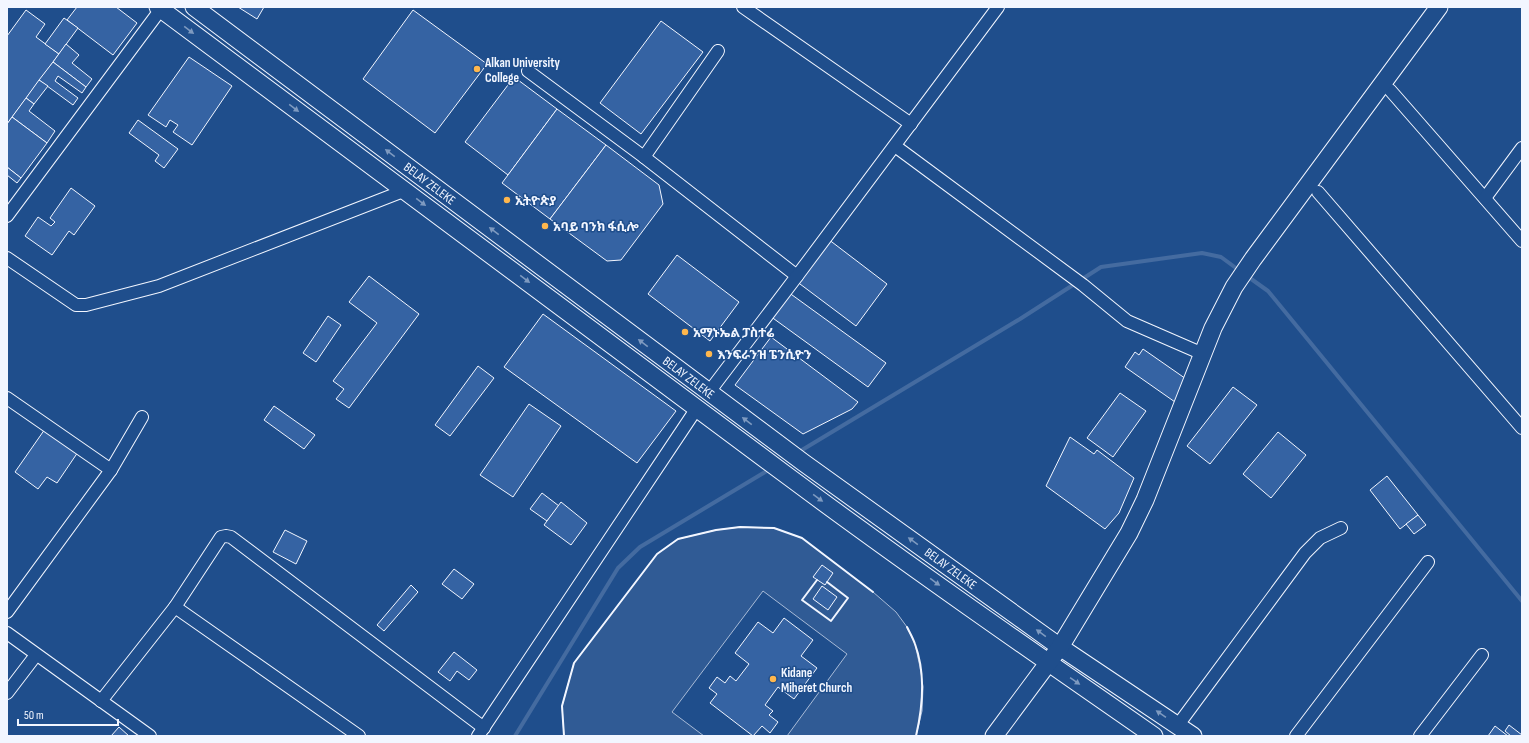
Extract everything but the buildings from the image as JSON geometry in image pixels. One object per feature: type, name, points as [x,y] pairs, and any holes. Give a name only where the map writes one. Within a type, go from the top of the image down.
[{"type":"street","name":"BELAY ZELEKE","points":[[194,7],[804,463],[1060,647],[1193,736]]},
{"type":"street","points":[[101,701],[175,607],[221,537],[226,536],[231,537],[481,732],[697,408],[998,7]]},
{"type":"street","points":[[994,736],[1060,647],[1129,534],[1145,500],[1213,328],[1234,287],[1253,258],[1439,7]]},
{"type":"street","name":"BELAY ZELEKE","points":[[159,8],[406,190],[786,475],[1154,736]]},
{"type":"street","points":[[7,216],[159,8]]},
{"type":"street","points":[[747,8],[911,124]]},
{"type":"street","points":[[644,157],[718,51]]},
{"type":"street","points":[[528,72],[644,157],[797,276]]},
{"type":"street","points":[[1390,90],[1522,240]]},
{"type":"street","points":[[895,146],[1070,275],[1127,322],[1203,354]]},
{"type":"street","points":[[1486,198],[1522,148]]},
{"type":"street","points":[[7,258],[76,305],[86,305],[159,286],[406,190],[420,175]]},
{"type":"street","points":[[1318,192],[1522,428]]},
{"type":"street","points":[[7,398],[111,470]]},
{"type":"street","points":[[7,612],[111,470],[142,417]]},
{"type":"street","points":[[1178,725],[1305,553],[1320,538],[1341,528]]},
{"type":"street","points":[[1296,736],[1428,562]]},
{"type":"street","points":[[175,607],[359,736]]},
{"type":"street","points":[[7,633],[150,736]]},
{"type":"street","points":[[7,693],[36,655]]},
{"type":"street","points":[[1420,736],[1482,655]]},
{"type":"shaded area","points":[[740,527],[774,528],[802,538],[873,592],[896,612],[907,627],[915,644],[920,667],[923,687],[922,711],[916,736],[787,736],[847,654],[763,591],[672,712],[704,736],[564,736],[562,706],[574,663],[657,554],[678,539],[716,530]]},
{"type":"waterway","points":[[797,453],[1020,319],[1101,267],[1202,253],[1221,257],[1240,271]]},
{"type":"waterway","points":[[1247,276],[1268,291],[1522,601]]},
{"type":"waterway","points":[[515,736],[618,568],[640,547],[770,469]]},
{"type":"wall","points":[[564,736],[562,706],[574,663],[657,554],[678,539],[716,530],[740,527],[774,528],[802,538],[873,592]]},
{"type":"wall","points":[[817,580],[802,600],[831,621],[848,598],[827,582]]},
{"type":"wall","points":[[907,627],[918,655],[922,678],[922,702],[916,736]]},
{"type":"place","name":"Alkan University College","points":[[477,69]]},
{"type":"place","name":"ኢትዮጵያ","points":[[507,200]]},
{"type":"place","name":"አባይ ባንክ ፋሲሎ","points":[[545,226]]},
{"type":"place","name":"አማኑኤል ፓስተሬ","points":[[685,332]]},
{"type":"place","name":"እንፍራንዝ ፔንሲዮን","points":[[709,354]]},
{"type":"place","name":"Kidane Miheret Church","points":[[773,679]]}]
